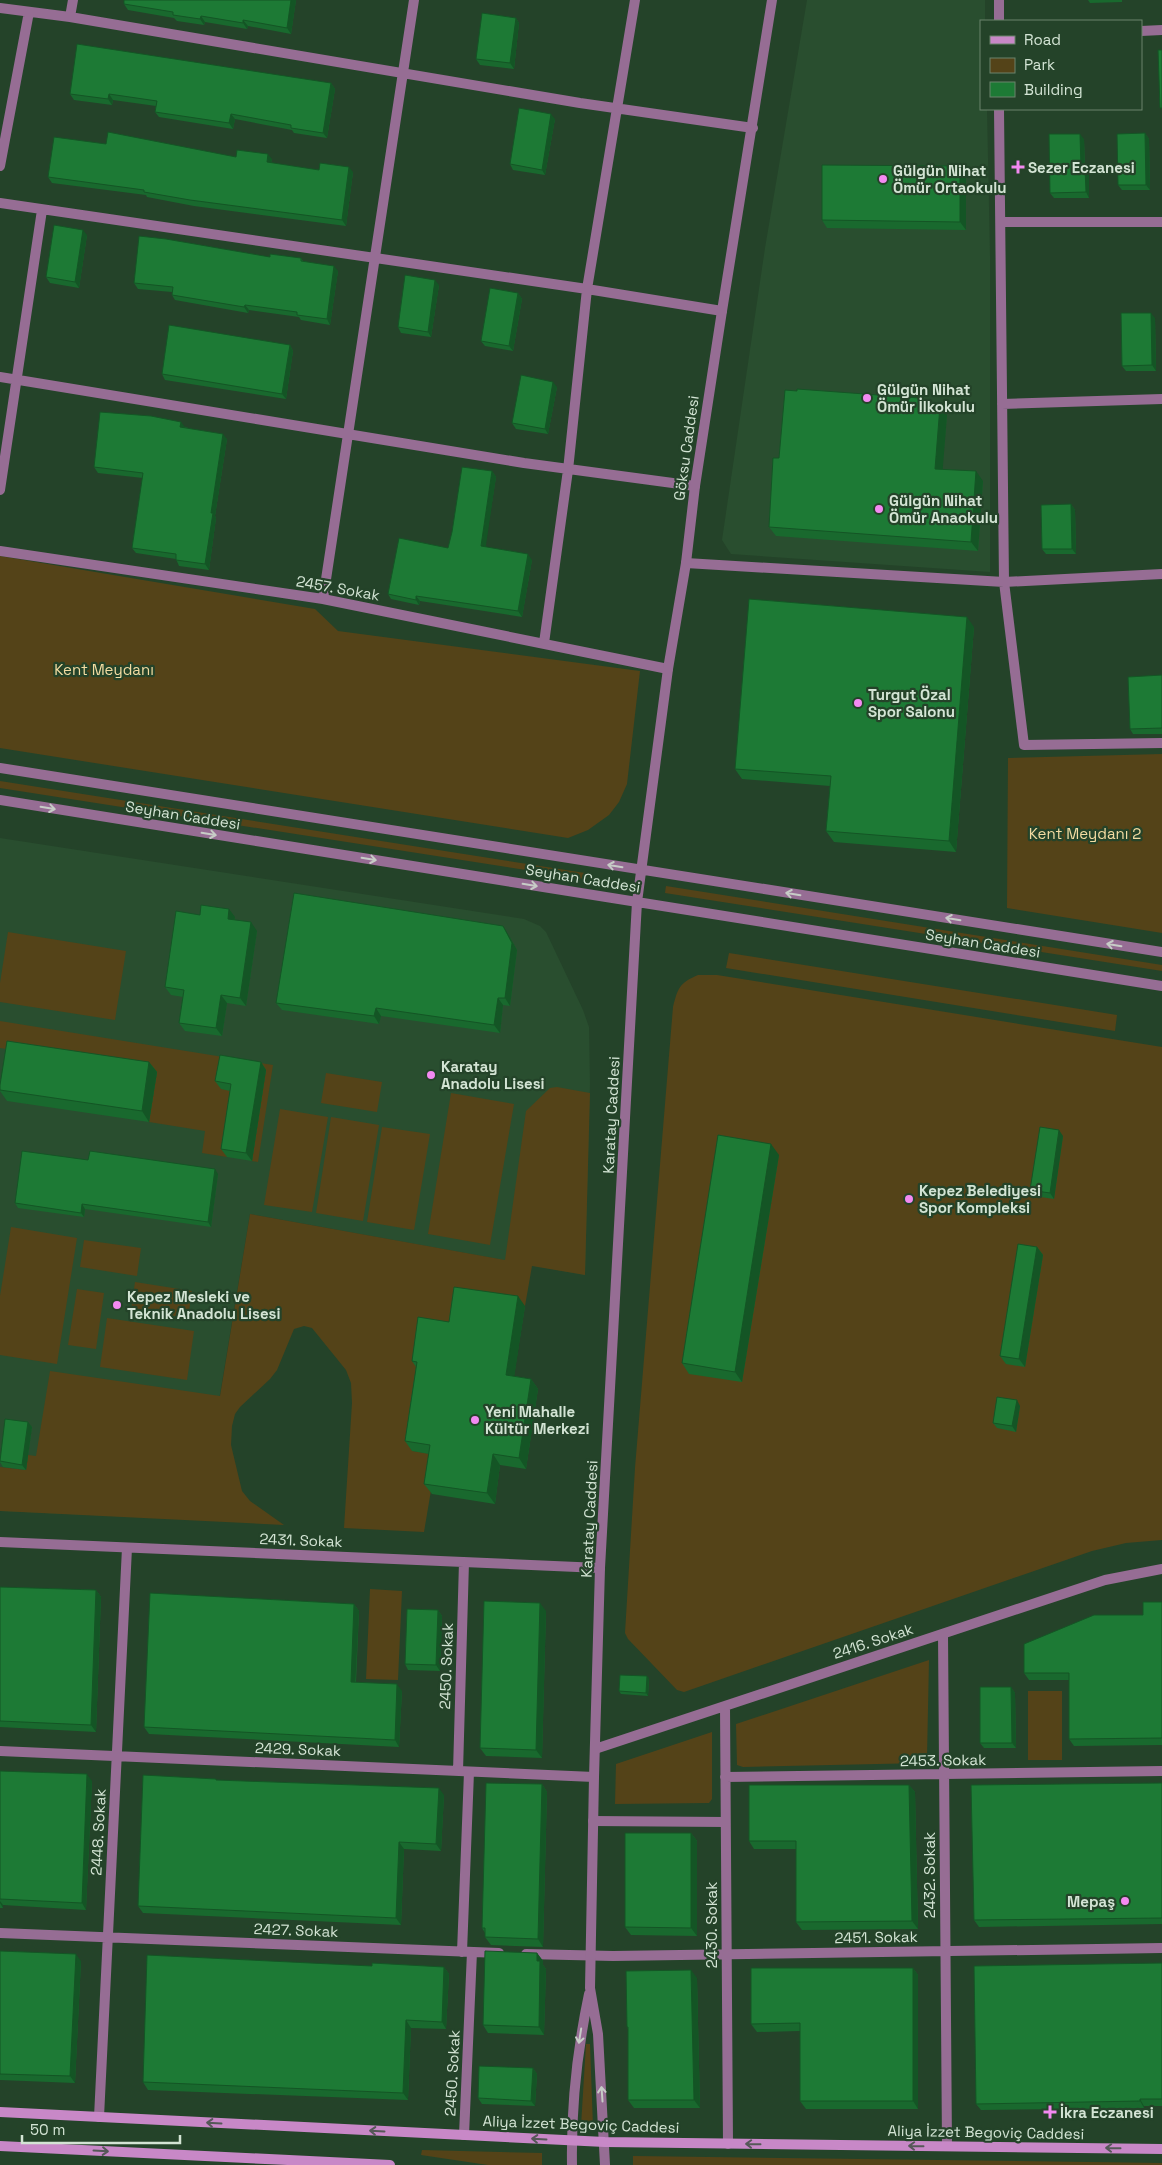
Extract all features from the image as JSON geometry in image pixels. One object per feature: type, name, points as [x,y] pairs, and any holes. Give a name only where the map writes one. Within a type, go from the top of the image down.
[{"type":"main road","name":"Aliya İzzet Begoviç Caddesi","points":[[0,2112],[605,2142],[1162,2149]]},
{"type":"main road","points":[[0,2146],[223,2161],[390,2165]]},
{"type":"street","points":[[70,17],[73,0]]},
{"type":"street","points":[[323,599],[414,0]]},
{"type":"street","points":[[544,644],[568,470],[587,289],[635,0]]},
{"type":"street","name":"Göksu Caddesi","points":[[638,902],[640,870],[668,669],[686,563],[722,311],[753,128],[772,0]]},
{"type":"street","points":[[999,0],[999,20]]},
{"type":"street","points":[[0,8],[70,17],[618,109],[753,128]]},
{"type":"street","points":[[0,166],[29,12]]},
{"type":"street","points":[[1142,31],[1162,30]]},
{"type":"street","points":[[999,110],[1004,582],[1024,745],[1162,743]]},
{"type":"street","points":[[0,203],[587,289],[722,311]]},
{"type":"street","points":[[0,490],[42,210]]},
{"type":"street","points":[[1000,222],[1162,222]]},
{"type":"street","points":[[0,377],[568,470],[696,486]]},
{"type":"street","points":[[1002,404],[1162,399]]},
{"type":"street","name":"2457. Sokak","points":[[0,551],[323,599],[668,669]]},
{"type":"street","points":[[686,563],[1004,582],[1162,574]]},
{"type":"street","name":"Seyhan Caddesi","points":[[0,768],[1162,952]]},
{"type":"street","name":"Seyhan Caddesi","points":[[0,800],[1162,986]]},
{"type":"street","name":"Karatay Caddesi","points":[[605,2165],[598,2034],[590,1988],[594,1777],[600,1568],[638,902]]},
{"type":"street","name":"2431. Sokak","points":[[0,1542],[600,1568]]},
{"type":"street","name":"2448. Sokak","points":[[99,2117],[127,1548]]},
{"type":"street","name":"2450. Sokak","points":[[458,1771],[464,1562]]},
{"type":"street","name":"2416. Sokak","points":[[595,1749],[1105,1580],[1162,1569]]},
{"type":"street","name":"2432. Sokak","points":[[943,1634],[947,2146]]},
{"type":"street","name":"2430. Sokak","points":[[725,1706],[728,2144]]},
{"type":"street","name":"2429. Sokak","points":[[0,1751],[594,1777]]},
{"type":"street","name":"2453. Sokak","points":[[725,1778],[1162,1771]]},
{"type":"street","name":"2450. Sokak","points":[[464,2135],[469,1772]]},
{"type":"street","points":[[593,1821],[726,1822]]},
{"type":"street","name":"2427. Sokak","points":[[0,1933],[590,1956]]},
{"type":"street","name":"2451. Sokak","points":[[590,1956],[1162,1948]]},
{"type":"street","name":"Karatay Caddesi","points":[[572,2165],[571,2140],[577,2058],[590,1988]]},
{"type":"shaded area","name":"Gülgün Nihat Ömür İlkokulu","points":[[807,0],[985,0],[985,20],[980,20],[980,110],[987,110],[990,256],[990,572],[731,554],[722,540],[765,248]]},
{"type":"shaded area","points":[[0,838],[524,919],[540,926],[546,932],[583,1010],[589,1027],[590,1084],[585,1275],[250,1214],[199,1520],[0,1511]]},
{"type":"green space","name":"Kent Meydanı","points":[[0,556],[315,609],[338,631],[640,671],[627,784],[619,802],[609,815],[588,830],[568,838],[0,748]]},
{"type":"green space","name":"Kent Meydanı 2","points":[[1162,754],[1162,933],[1007,908],[1008,758]]},
{"type":"green space","points":[[0,781],[585,873],[584,879],[0,788]]},
{"type":"green space","points":[[666,886],[1162,965],[1162,971],[665,893]]},
{"type":"green space","points":[[8,932],[126,951],[115,1020],[0,1002],[0,983]]},
{"type":"green space","points":[[729,953],[1117,1015],[1115,1031],[726,968]]},
{"type":"green space","name":"Kepez Belediyesi Spor Kompleksi","points":[[698,975],[717,975],[1162,1047],[1162,1540],[1126,1543],[1092,1551],[684,1692],[677,1690],[628,1639],[625,1633],[635,1468],[673,1007],[680,987]]},
{"type":"green space","points":[[0,1021],[273,1065],[258,1162],[252,1161],[266,1070],[237,1092],[227,1157],[202,1153],[205,1131],[149,1122],[157,1072],[0,1048]]},
{"type":"green space","points":[[326,1073],[382,1082],[377,1112],[321,1103]]},
{"type":"green space","points":[[557,1087],[590,1093],[585,1275],[532,1266],[525,1306],[413,1451],[437,1455],[424,1532],[344,1528],[352,1403],[351,1383],[346,1370],[312,1328],[304,1326],[294,1329],[277,1370],[240,1407],[235,1414],[232,1426],[231,1445],[242,1491],[250,1501],[284,1525],[0,1511],[0,1467],[26,1470],[28,1455],[36,1456],[50,1371],[220,1396],[250,1214],[505,1260],[526,1111],[550,1088]]},
{"type":"green space","points":[[451,1093],[514,1104],[490,1245],[428,1234]]},
{"type":"green space","points":[[280,1109],[328,1117],[312,1212],[264,1205]]},
{"type":"green space","points":[[331,1117],[379,1125],[363,1221],[316,1213]]},
{"type":"green space","points":[[382,1127],[430,1134],[414,1230],[367,1222]]},
{"type":"green space","points":[[11,1227],[77,1238],[57,1364],[0,1355],[0,1296]]},
{"type":"green space","points":[[84,1240],[141,1248],[137,1276],[80,1267]]},
{"type":"green space","points":[[135,1282],[192,1291],[188,1318],[131,1310]]},
{"type":"green space","points":[[77,1289],[104,1293],[96,1349],[68,1345]]},
{"type":"green space","points":[[107,1318],[194,1331],[187,1380],[100,1367]]},
{"type":"green space","points":[[370,1589],[402,1591],[398,1680],[366,1679]]},
{"type":"green space","points":[[929,1660],[927,1757],[924,1763],[743,1767],[737,1765],[736,1724]]},
{"type":"green space","points":[[1028,1691],[1062,1691],[1062,1760],[1028,1760]]},
{"type":"green space","points":[[712,1732],[712,1799],[709,1803],[615,1804],[616,1764]]},
{"type":"green space","points":[[586,2044],[590,2044],[593,2127],[581,2126]]},
{"type":"green space","points":[[422,2150],[542,2153],[542,2165],[488,2165],[421,2155]]},
{"type":"green space","points":[[633,2156],[1162,2163],[1162,2165],[633,2165]]},
{"type":"building","points":[[124,0],[291,0],[287,28],[243,20],[243,23],[201,16],[200,19],[173,15],[173,12],[124,4]]},
{"type":"building","points":[[482,13],[516,18],[510,63],[476,59]]},
{"type":"building","points":[[77,44],[331,83],[323,133],[291,128],[291,125],[231,114],[229,123],[155,112],[157,101],[109,94],[108,99],[70,94]]},
{"type":"building","points":[[1158,50],[1162,50],[1162,108],[1160,108]]},
{"type":"building","points":[[519,108],[551,114],[542,170],[510,164]]},
{"type":"building","points":[[108,132],[236,157],[237,150],[268,154],[267,162],[319,170],[320,163],[349,167],[342,220],[190,200],[144,192],[144,190],[48,177],[54,137],[106,144]]},
{"type":"building","points":[[1145,133],[1146,185],[1118,185],[1117,134]]},
{"type":"building","points":[[1049,134],[1080,134],[1081,168],[1085,168],[1086,192],[1050,193]]},
{"type":"building","points":[[822,165],[960,166],[960,222],[822,220]]},
{"type":"building","points":[[54,225],[83,230],[75,282],[46,277]]},
{"type":"building","points":[[139,236],[270,257],[270,254],[301,258],[301,261],[334,266],[327,319],[297,315],[297,312],[245,305],[244,307],[172,295],[173,287],[134,283]]},
{"type":"building","points":[[405,275],[435,280],[428,332],[398,327]]},
{"type":"building","points":[[490,288],[518,293],[509,346],[481,341]]},
{"type":"building","points":[[1121,313],[1151,313],[1152,365],[1122,366]]},
{"type":"building","points":[[169,325],[290,345],[282,394],[162,374]]},
{"type":"building","points":[[521,375],[553,382],[545,429],[512,423]]},
{"type":"building","points":[[797,389],[919,398],[919,404],[940,406],[935,469],[976,471],[971,542],[769,527],[773,458],[779,458],[785,390],[797,391]]},
{"type":"building","points":[[100,412],[151,416],[181,422],[180,427],[223,434],[205,564],[176,560],[176,554],[132,548],[143,473],[94,467]]},
{"type":"building","points":[[462,467],[492,471],[481,546],[528,554],[518,611],[416,596],[416,600],[388,594],[399,538],[448,548]]},
{"type":"building","points":[[1071,504],[1072,549],[1042,549],[1041,505]]},
{"type":"building","name":"Turgut Özal Spor Salonu","points":[[749,599],[967,617],[949,841],[826,831],[831,776],[735,769]]},
{"type":"building","points":[[1162,675],[1162,728],[1130,729],[1128,677]]},
{"type":"building","points":[[294,893],[503,926],[512,943],[505,998],[498,998],[494,1025],[376,1008],[374,1016],[276,1003]]},
{"type":"building","points":[[201,905],[229,909],[228,919],[251,922],[240,998],[221,995],[216,1028],[179,1023],[184,990],[165,987],[176,911],[200,915]]},
{"type":"building","points":[[7,1041],[149,1062],[142,1111],[0,1090]]},
{"type":"building","points":[[220,1055],[261,1062],[246,1153],[221,1149],[231,1084],[215,1081]]},
{"type":"building","points":[[1040,1127],[1059,1130],[1050,1193],[1030,1190]]},
{"type":"building","points":[[718,1135],[771,1144],[735,1372],[682,1363]]},
{"type":"building","points":[[22,1151],[88,1160],[90,1151],[215,1169],[208,1222],[82,1204],[81,1213],[15,1203]]},
{"type":"building","points":[[1018,1244],[1037,1247],[1019,1359],[1000,1356]]},
{"type":"building","name":"Yeni Mahalle Kültür Merkezi","points":[[454,1287],[518,1296],[506,1375],[531,1379],[519,1458],[493,1454],[487,1493],[424,1484],[430,1445],[405,1441],[417,1362],[412,1361],[418,1317],[449,1322]]},
{"type":"building","points":[[997,1397],[1017,1400],[1012,1426],[993,1423]]},
{"type":"building","points":[[5,1419],[28,1422],[22,1465],[0,1461]]},
{"type":"building","points":[[0,1587],[96,1590],[91,1725],[0,1721]]},
{"type":"building","points":[[150,1593],[354,1604],[351,1682],[397,1684],[395,1740],[144,1727]]},
{"type":"building","points":[[484,1601],[540,1603],[536,1750],[480,1748]]},
{"type":"building","points":[[1143,1602],[1162,1602],[1162,1738],[1069,1739],[1069,1673],[1024,1673],[1024,1644],[1094,1615],[1143,1615]]},
{"type":"building","points":[[407,1609],[438,1610],[436,1665],[405,1664]]},
{"type":"building","points":[[620,1675],[647,1676],[646,1693],[619,1691]]},
{"type":"building","points":[[980,1687],[1011,1687],[1012,1743],[980,1743]]},
{"type":"building","points":[[0,1771],[87,1774],[82,1903],[0,1899]]},
{"type":"building","points":[[143,1775],[216,1780],[439,1788],[436,1844],[399,1842],[396,1918],[138,1906]]},
{"type":"building","points":[[486,1783],[542,1784],[538,1939],[485,1937],[485,1928],[482,1928]]},
{"type":"building","points":[[1162,1783],[1162,1918],[974,1920],[971,1785]]},
{"type":"building","points":[[749,1785],[909,1785],[912,1921],[796,1922],[796,1841],[749,1841]]},
{"type":"building","points":[[625,1833],[691,1833],[691,1928],[625,1927]]},
{"type":"building","points":[[0,1951],[76,1954],[70,2076],[0,2074]]},
{"type":"building","points":[[485,1951],[537,1953],[537,1961],[540,1961],[539,2027],[483,2025]]},
{"type":"building","points":[[147,1955],[372,1966],[372,1963],[444,1967],[442,2022],[406,2020],[403,2093],[143,2082]]},
{"type":"building","points":[[1162,1963],[1162,2099],[976,2104],[974,1966]]},
{"type":"building","points":[[751,1968],[913,1968],[913,2101],[800,2101],[800,2023],[751,2024]]},
{"type":"building","points":[[691,1970],[694,2100],[628,2100],[626,1971]]},
{"type":"building","points":[[479,2066],[533,2068],[531,2101],[478,2098]]},
{"type":"place","name":"Sezer Eczanesi","points":[[1018,167]]},
{"type":"place","name":"Gülgün Nihat Ömür Ortaokulu","points":[[883,179]]},
{"type":"place","name":"Gülgün Nihat Ömür İlkokulu","points":[[867,398]]},
{"type":"place","name":"Gülgün Nihat Ömür Anaokulu","points":[[879,509]]},
{"type":"place","name":"Turgut Özal Spor Salonu","points":[[858,703]]},
{"type":"place","name":"Karatay Anadolu Lisesi","points":[[431,1075]]},
{"type":"place","name":"Kepez Belediyesi Spor Kompleksi","points":[[909,1199]]},
{"type":"place","name":"Kepez Mesleki ve Teknik Anadolu Lisesi","points":[[117,1305]]},
{"type":"place","name":"Yeni Mahalle Kültür Merkezi","points":[[475,1420]]},
{"type":"place","name":"Mepaş","points":[[1125,1901]]},
{"type":"place","name":"İkra Eczanesi","points":[[1050,2112]]}]
